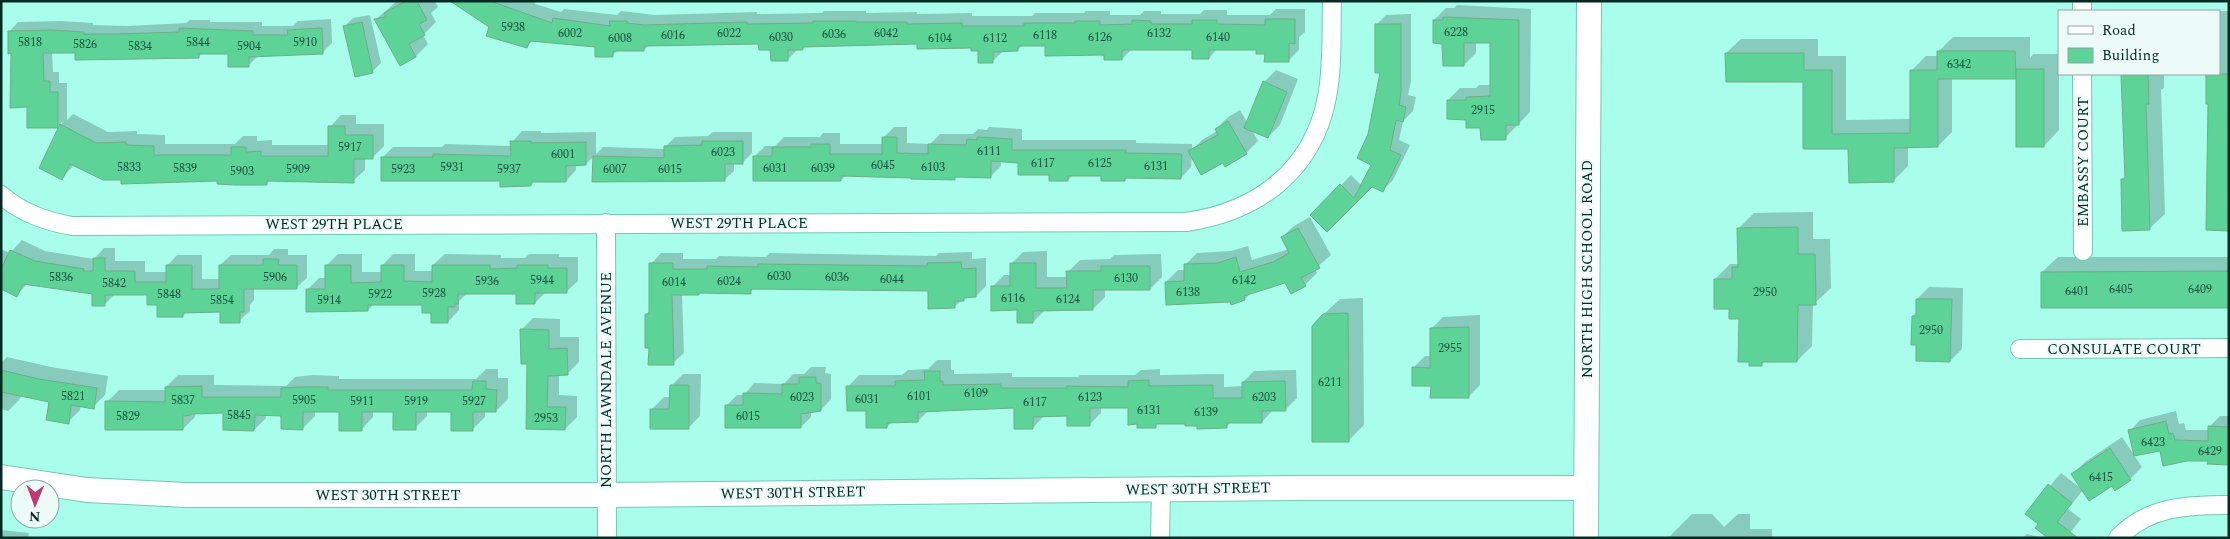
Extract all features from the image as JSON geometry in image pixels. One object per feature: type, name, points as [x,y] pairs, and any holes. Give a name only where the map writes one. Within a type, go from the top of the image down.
[{"type":"street","name":"WEST 29TH PLACE","points":[[1,195],[27,213],[49,221],[72,226],[1186,222],[1209,218],[1238,209],[1264,195],[1293,170],[1306,151],[1320,123],[1328,94],[1332,1]]},
{"type":"street","name":"NORTH HIGH SCHOOL ROAD","points":[[1586,538],[1589,1]]},
{"type":"street","name":"EMBASSY COURT","points":[[2082,75],[2083,251]]},
{"type":"street","name":"NORTH LAWNDALE AVENUE","points":[[606,223],[606,538]]},
{"type":"street","name":"CONSULATE COURT","points":[[2020,349],[2229,348]]},
{"type":"street","name":"WEST 30TH STREET","points":[[1,478],[87,490],[149,494],[606,495],[1161,489],[1586,488]]},
{"type":"street","points":[[1160,538],[1161,489]]},
{"type":"street","points":[[2119,536],[2139,520],[2169,509],[2229,505]]},
{"type":"building","points":[[406,1],[417,1],[427,20],[419,24],[425,35],[409,44],[416,57],[400,66],[374,19],[386,17],[384,13]]},
{"type":"building","points":[[450,1],[490,1],[552,23],[553,18],[610,26],[609,21],[627,21],[627,23],[644,25],[856,21],[907,22],[907,24],[962,23],[962,26],[1024,26],[1024,23],[1075,23],[1075,21],[1100,21],[1100,25],[1132,24],[1132,20],[1151,21],[1151,24],[1192,24],[1192,20],[1217,20],[1217,24],[1265,25],[1265,19],[1295,19],[1295,44],[1289,43],[1289,62],[1264,62],[1265,54],[1256,54],[1256,50],[1209,50],[1209,59],[1192,59],[1192,50],[1122,50],[1122,60],[1104,60],[1104,55],[1045,56],[1045,46],[1018,46],[1018,51],[993,52],[993,63],[978,63],[978,51],[971,51],[971,48],[917,49],[917,44],[803,47],[803,50],[788,50],[788,61],[771,61],[770,50],[759,50],[758,44],[644,46],[644,51],[613,51],[613,57],[595,57],[595,47],[530,41],[527,48],[486,36],[489,27]]},
{"type":"building","points":[[1443,17],[1519,20],[1519,125],[1506,125],[1506,140],[1481,140],[1480,128],[1466,128],[1466,120],[1447,119],[1447,100],[1466,100],[1466,97],[1490,96],[1490,43],[1464,43],[1464,66],[1443,66],[1442,44],[1433,43],[1433,20],[1443,20]]},
{"type":"building","points":[[362,22],[373,73],[355,77],[343,26]]},
{"type":"building","points":[[1375,24],[1401,24],[1401,92],[1399,105],[1406,107],[1403,122],[1396,120],[1390,150],[1401,155],[1383,192],[1372,187],[1327,232],[1310,215],[1340,184],[1354,198],[1371,165],[1357,158],[1368,134],[1380,73],[1375,73]]},
{"type":"building","points":[[179,28],[253,31],[253,35],[288,35],[287,30],[322,28],[323,54],[249,57],[249,67],[228,67],[228,54],[199,54],[199,58],[75,60],[75,53],[43,53],[44,81],[50,81],[50,92],[58,92],[58,128],[27,128],[27,107],[10,108],[11,53],[8,54],[8,31],[51,30],[84,32],[84,34],[116,34],[179,32]]},
{"type":"building","points":[[1937,51],[2015,51],[2016,79],[1938,79],[1938,147],[1894,148],[1894,182],[1849,183],[1848,149],[1803,149],[1803,82],[1726,82],[1725,53],[1804,53],[1804,70],[1832,70],[1832,134],[1910,133],[1910,70],[1937,70]]},
{"type":"building","points":[[2016,69],[2044,69],[2044,147],[2016,147]]},
{"type":"building","points":[[2229,74],[2229,231],[2206,230],[2208,104],[2206,104],[2206,75]]},
{"type":"building","points":[[2121,75],[2148,75],[2149,104],[2146,104],[2150,230],[2122,231],[2121,179],[2125,179]]},
{"type":"building","points":[[1263,81],[1287,92],[1268,138],[1244,128]]},
{"type":"building","points":[[1228,121],[1247,154],[1225,167],[1223,163],[1201,175],[1188,151],[1218,135],[1215,129]]},
{"type":"building","points":[[60,124],[96,143],[126,142],[126,145],[154,146],[154,155],[231,155],[231,147],[246,147],[246,152],[261,151],[261,156],[328,156],[328,126],[345,126],[345,135],[373,135],[373,159],[354,159],[354,183],[267,181],[267,185],[235,185],[217,184],[217,181],[121,184],[121,180],[103,180],[70,164],[62,180],[39,168]]},
{"type":"building","points":[[882,137],[897,137],[897,153],[928,154],[928,144],[966,145],[967,139],[977,140],[977,137],[1012,139],[1012,150],[1126,150],[1125,153],[1182,154],[1181,179],[1125,178],[1125,181],[1101,181],[1101,176],[1068,176],[1068,181],[1049,181],[1049,175],[1018,175],[1018,163],[991,161],[991,178],[955,177],[955,180],[841,176],[841,181],[753,181],[753,156],[772,156],[772,147],[811,147],[811,144],[830,144],[830,154],[882,154]]},
{"type":"building","points":[[510,141],[531,141],[531,143],[586,142],[586,165],[566,166],[566,182],[531,182],[531,186],[500,187],[500,181],[381,181],[381,157],[433,157],[433,154],[511,156]]},
{"type":"building","points":[[702,141],[743,141],[743,164],[725,164],[725,181],[592,182],[593,156],[664,158],[664,146],[702,145]]},
{"type":"building","points":[[1798,227],[1798,254],[1815,254],[1816,305],[1798,305],[1797,362],[1762,362],[1762,366],[1749,366],[1749,362],[1738,362],[1739,319],[1729,319],[1729,309],[1714,309],[1714,279],[1732,279],[1732,267],[1738,267],[1737,228]]},
{"type":"building","points":[[1298,228],[1320,268],[1301,278],[1306,286],[1291,294],[1285,283],[1244,296],[1245,300],[1231,305],[1230,302],[1166,305],[1165,282],[1184,281],[1184,264],[1218,263],[1236,257],[1240,272],[1273,262],[1289,253],[1281,237]]},
{"type":"building","points":[[10,250],[35,261],[84,269],[83,271],[93,271],[93,258],[105,258],[105,271],[135,271],[135,282],[166,282],[166,265],[192,265],[192,289],[219,289],[219,265],[263,265],[263,259],[279,259],[278,265],[297,265],[297,289],[244,289],[244,312],[240,312],[240,323],[220,323],[220,312],[183,313],[183,317],[157,317],[157,305],[147,305],[147,295],[105,295],[105,306],[92,306],[92,294],[23,284],[17,297],[1,289],[1,269]]},
{"type":"building","points":[[961,262],[962,269],[976,268],[976,297],[964,298],[964,301],[955,301],[955,308],[928,309],[928,291],[751,289],[751,294],[699,293],[699,295],[672,295],[674,365],[648,365],[649,348],[645,348],[645,314],[649,314],[649,263],[673,263],[673,269],[707,269],[707,266],[758,267],[758,264],[927,266],[927,263]]},
{"type":"building","points":[[1010,263],[1036,263],[1036,288],[1067,288],[1066,271],[1101,271],[1101,266],[1150,266],[1150,290],[1093,290],[1093,310],[1033,311],[1033,323],[1017,323],[1017,310],[991,311],[991,286],[1010,286]]},
{"type":"building","points":[[325,265],[351,265],[351,283],[381,282],[381,265],[404,265],[404,281],[432,282],[432,265],[490,265],[490,269],[517,268],[517,265],[548,265],[548,268],[567,268],[567,293],[535,293],[535,304],[516,304],[516,294],[458,294],[458,304],[455,304],[455,307],[448,307],[448,323],[431,323],[431,313],[422,313],[422,305],[368,305],[368,311],[306,312],[306,289],[325,289]]},
{"type":"building","points":[[2229,271],[2229,308],[2041,308],[2041,272]]},
{"type":"building","points":[[1916,299],[1952,299],[1950,362],[1916,361],[1916,345],[1911,345],[1912,316],[1916,316]]},
{"type":"building","points":[[1348,313],[1349,442],[1312,442],[1312,326],[1323,314]]},
{"type":"building","points":[[1469,327],[1469,398],[1430,398],[1431,386],[1412,386],[1412,367],[1430,368],[1430,328]]},
{"type":"building","points":[[520,329],[549,330],[549,349],[567,348],[568,375],[548,376],[547,407],[566,407],[565,430],[526,429],[527,364],[521,364]]},
{"type":"building","points":[[1,370],[39,379],[97,388],[94,409],[71,405],[69,424],[46,420],[49,402],[1,392]]},
{"type":"building","points":[[924,371],[940,371],[940,381],[943,381],[943,385],[1001,384],[1001,388],[1128,387],[1128,381],[1149,380],[1149,386],[1213,385],[1213,398],[1242,398],[1242,382],[1285,381],[1286,411],[1262,411],[1262,423],[1227,423],[1227,428],[1197,429],[1197,426],[1185,426],[1185,424],[1156,424],[1156,428],[1137,428],[1137,424],[1128,425],[1128,408],[1090,408],[1090,426],[1067,426],[1067,416],[1033,417],[1033,429],[1014,429],[1014,408],[918,412],[918,422],[887,423],[887,428],[866,428],[866,411],[847,411],[846,386],[895,386],[895,381],[925,380]]},
{"type":"building","points":[[799,377],[816,377],[816,383],[821,383],[821,411],[801,414],[801,428],[725,428],[725,405],[743,405],[743,393],[782,394],[782,384],[799,384]]},
{"type":"building","points":[[473,381],[486,381],[486,389],[497,390],[496,412],[473,412],[473,431],[451,431],[451,412],[416,412],[416,430],[393,430],[393,412],[362,412],[362,431],[339,431],[339,412],[303,412],[303,430],[281,429],[281,416],[255,415],[254,431],[223,430],[223,413],[183,416],[183,430],[105,430],[105,401],[165,402],[165,387],[202,386],[202,397],[281,397],[281,388],[328,387],[328,390],[472,390]]},
{"type":"building","points":[[670,385],[689,385],[689,429],[650,429],[650,409],[669,409]]},
{"type":"building","points":[[2166,421],[2169,434],[2173,433],[2175,440],[2208,441],[2208,426],[2229,427],[2229,465],[2207,464],[2208,461],[2187,461],[2163,466],[2160,451],[2134,456],[2128,430]]},
{"type":"building","points":[[2110,448],[2131,480],[2115,491],[2112,486],[2089,501],[2071,474]]},
{"type":"building","points":[[2048,484],[2072,503],[2057,522],[2078,538],[2048,538],[2035,528],[2038,524],[2025,514]]}]
